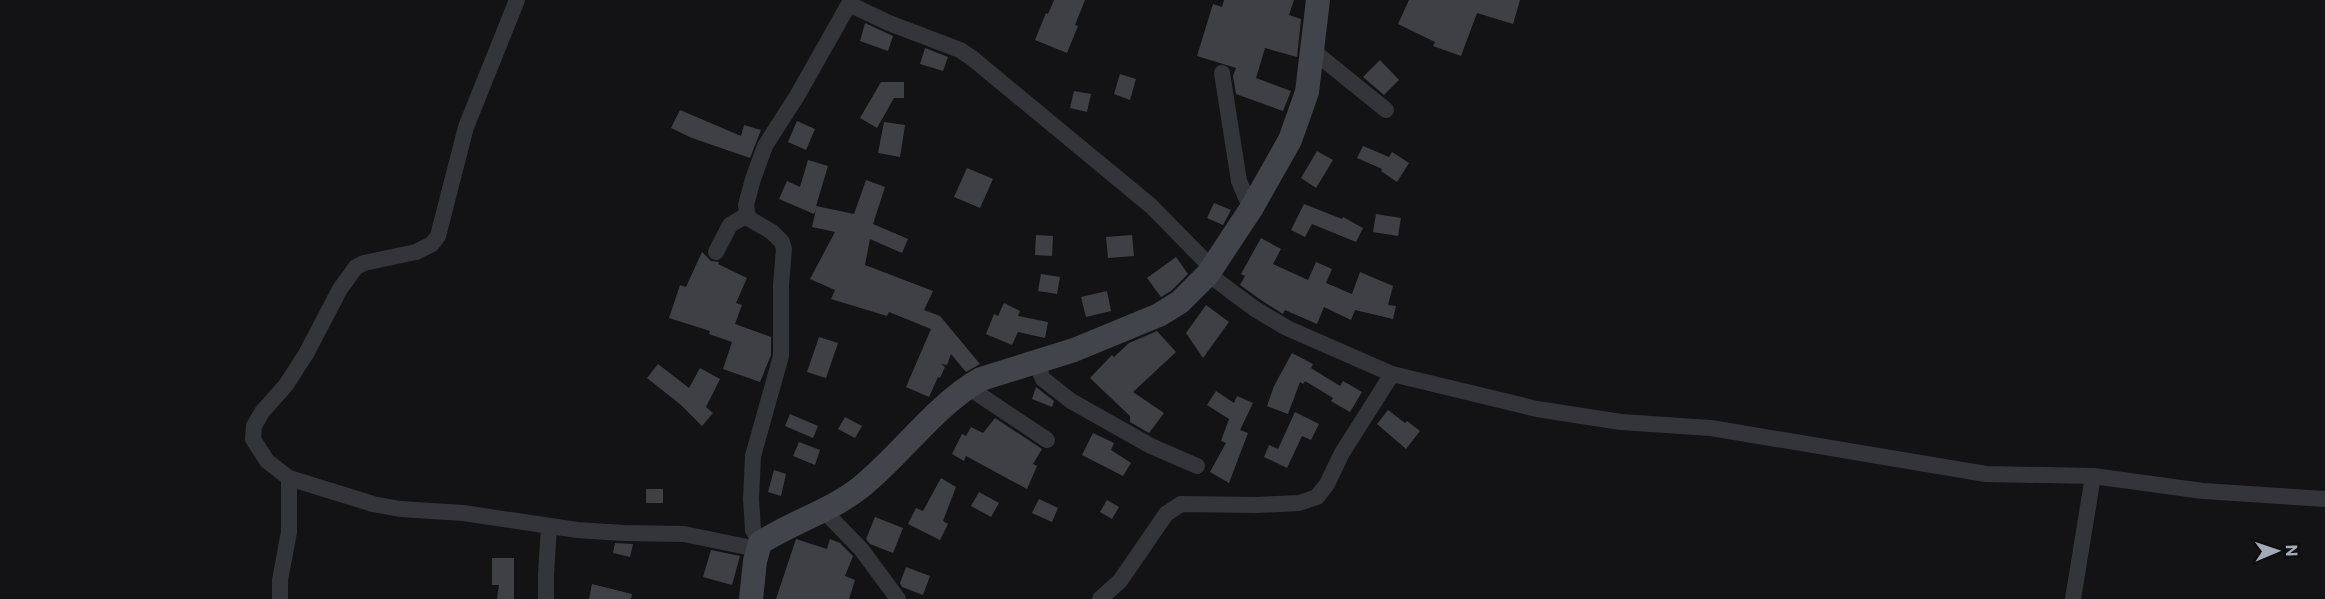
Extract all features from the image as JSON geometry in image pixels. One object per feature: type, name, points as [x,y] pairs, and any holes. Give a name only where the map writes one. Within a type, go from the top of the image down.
[{"type":"street","points":[[517,0],[466,127],[438,236],[432,244],[416,252],[373,260],[356,267],[340,289],[306,354],[286,385],[262,412],[254,426],[252,436],[267,460],[288,478],[373,504],[400,509],[463,513],[549,526],[624,533],[679,533],[758,546],[778,531],[844,500],[861,487],[938,411],[981,379],[1074,350],[1159,315],[1180,302],[1210,271],[1251,209],[1290,140],[1307,92],[1318,0]]},
{"type":"street","points":[[751,599],[758,546],[753,530],[751,499],[753,456],[781,356],[781,285],[784,249],[778,237],[753,222],[747,215],[746,205],[765,146],[797,96],[847,1],[890,22],[960,50],[972,58],[1151,206],[1210,271],[1255,309],[1287,328],[1392,374],[1537,409],[1581,417],[1711,428],[1986,474],[2093,476],[2203,491],[2325,499]]},
{"type":"street","points":[[1312,50],[1386,110]]},
{"type":"street","points":[[1222,73],[1239,182],[1251,209]]},
{"type":"street","points":[[716,252],[730,225],[747,215]]},
{"type":"street","points":[[1039,360],[1039,370],[1043,379],[1071,401],[1151,446],[1197,466]]},
{"type":"street","points":[[1100,599],[1120,582],[1167,514],[1181,504],[1257,506],[1299,503],[1317,497],[1392,374]]},
{"type":"street","points":[[968,387],[1047,440]]},
{"type":"street","points":[[2073,599],[2093,476]]},
{"type":"street","points":[[280,599],[280,580],[289,532],[288,478]]},
{"type":"street","points":[[822,510],[861,549],[898,599]]},
{"type":"street","points":[[546,599],[549,526]]},
{"type":"building","points":[[1054,0],[1085,0],[1067,53],[1035,40]]},
{"type":"building","points":[[1224,0],[1294,0],[1289,15],[1301,19],[1297,57],[1265,48],[1256,78],[1291,91],[1283,111],[1236,94],[1233,76],[1236,68],[1197,56],[1213,4],[1222,7]]},
{"type":"building","points":[[1409,0],[1520,0],[1513,24],[1477,13],[1461,56],[1433,46],[1435,42],[1398,24]]},
{"type":"building","points":[[865,23],[893,36],[888,51],[860,41]]},
{"type":"building","points":[[925,48],[948,57],[943,71],[920,64]]},
{"type":"building","points":[[1380,60],[1399,80],[1384,95],[1363,77]]},
{"type":"building","points":[[1120,74],[1136,79],[1130,100],[1114,94]]},
{"type":"building","points":[[881,82],[904,82],[904,98],[894,98],[877,128],[860,118]]},
{"type":"building","points":[[1074,91],[1091,94],[1087,112],[1070,108]]},
{"type":"building","points":[[680,110],[741,136],[744,125],[761,130],[750,158],[692,138],[671,128]]},
{"type":"building","points":[[797,121],[815,129],[806,150],[788,142]]},
{"type":"building","points":[[884,122],[905,125],[900,157],[878,153]]},
{"type":"building","points":[[1363,146],[1389,157],[1392,152],[1409,163],[1397,182],[1381,171],[1382,169],[1357,158]]},
{"type":"building","points":[[1317,151],[1333,160],[1316,188],[1301,178]]},
{"type":"building","points":[[808,160],[828,166],[816,206],[854,214],[866,180],[885,187],[873,224],[908,239],[902,253],[870,239],[865,265],[933,291],[924,310],[940,316],[980,364],[966,372],[951,354],[947,365],[941,364],[945,367],[929,397],[906,387],[931,329],[889,312],[887,316],[831,299],[835,290],[810,279],[835,232],[812,227],[816,209],[814,214],[779,199],[787,181],[800,187]]},
{"type":"building","points":[[967,168],[993,179],[980,208],[954,197]]},
{"type":"building","points":[[1214,203],[1231,210],[1223,225],[1207,218]]},
{"type":"building","points":[[1304,204],[1342,219],[1343,217],[1363,228],[1356,242],[1312,224],[1305,237],[1291,230]]},
{"type":"building","points":[[1376,214],[1401,218],[1398,236],[1373,232]]},
{"type":"building","points":[[1036,235],[1053,236],[1052,256],[1035,255]]},
{"type":"building","points":[[1132,235],[1134,256],[1108,258],[1106,237]]},
{"type":"building","points":[[1261,238],[1281,249],[1273,264],[1308,280],[1316,262],[1332,269],[1326,283],[1352,294],[1360,272],[1393,286],[1388,305],[1396,306],[1393,319],[1355,310],[1351,320],[1324,307],[1317,324],[1285,310],[1283,314],[1240,285],[1245,276],[1241,274]]},
{"type":"building","points":[[702,252],[711,261],[719,262],[718,264],[747,278],[736,303],[742,305],[735,324],[771,337],[771,355],[760,382],[723,369],[732,342],[709,334],[710,331],[669,318],[680,285],[686,287]]},
{"type":"building","points":[[1176,257],[1188,274],[1171,291],[1161,297],[1147,278]]},
{"type":"building","points":[[1041,274],[1060,277],[1057,294],[1038,291]]},
{"type":"building","points":[[1107,291],[1111,311],[1086,317],[1081,297]]},
{"type":"building","points":[[1004,303],[1020,311],[1018,316],[1048,322],[1045,338],[1018,332],[1012,345],[986,334],[994,314],[998,316]]},
{"type":"building","points":[[1206,305],[1229,322],[1203,358],[1186,333]]},
{"type":"building","points":[[1157,331],[1176,352],[1133,392],[1164,413],[1149,433],[1130,422],[1130,416],[1090,378],[1112,355],[1114,357],[1129,343]]},
{"type":"building","points":[[819,337],[838,343],[826,378],[807,372]]},
{"type":"building","points":[[1292,353],[1313,364],[1311,368],[1340,386],[1343,381],[1362,392],[1350,412],[1331,401],[1333,398],[1305,381],[1303,384],[1300,382],[1288,414],[1267,406],[1274,386]]},
{"type":"building","points":[[658,364],[689,388],[700,368],[720,379],[706,407],[713,413],[702,426],[681,405],[647,378]]},
{"type":"building","points":[[1036,387],[1054,401],[1052,407],[1032,399]]},
{"type":"building","points":[[1216,391],[1234,403],[1237,396],[1253,403],[1240,430],[1248,433],[1229,483],[1210,472],[1226,443],[1221,441],[1229,419],[1207,405]]},
{"type":"building","points":[[1388,410],[1420,431],[1406,449],[1377,424]]},
{"type":"building","points":[[1295,412],[1319,424],[1311,440],[1302,436],[1287,468],[1264,457],[1269,445],[1278,449]]},
{"type":"building","points":[[790,414],[818,426],[813,438],[785,426]]},
{"type":"building","points":[[845,417],[862,426],[855,438],[838,429]]},
{"type":"building","points":[[995,418],[1042,449],[1033,464],[1037,466],[1027,489],[966,456],[964,461],[952,454],[962,434],[966,436],[971,427],[983,433]]},
{"type":"building","points":[[1093,433],[1114,443],[1111,450],[1131,463],[1123,476],[1082,455]]},
{"type":"building","points":[[799,442],[820,450],[815,465],[793,456]]},
{"type":"building","points":[[774,470],[786,474],[781,496],[768,492]]},
{"type":"building","points":[[941,478],[956,487],[943,521],[948,524],[940,540],[908,524],[916,508],[923,511]]},
{"type":"building","points":[[646,489],[663,489],[663,503],[646,503]]},
{"type":"building","points":[[979,492],[999,503],[991,517],[971,506]]},
{"type":"building","points":[[1039,499],[1058,508],[1052,522],[1032,513]]},
{"type":"building","points":[[1107,500],[1119,507],[1112,519],[1100,512]]},
{"type":"building","points":[[875,517],[903,528],[893,553],[870,544],[866,539]]},
{"type":"building","points":[[796,539],[827,549],[830,539],[840,543],[853,556],[845,576],[855,580],[849,599],[776,599]]},
{"type":"building","points":[[615,543],[633,544],[630,557],[613,553]]},
{"type":"building","points":[[711,550],[740,556],[732,585],[703,577]]},
{"type":"building","points":[[492,558],[514,558],[514,599],[497,599],[499,585],[492,585]]},
{"type":"building","points":[[906,567],[930,576],[923,595],[902,587],[900,583]]},
{"type":"building","points":[[592,584],[632,594],[631,599],[589,599]]}]
